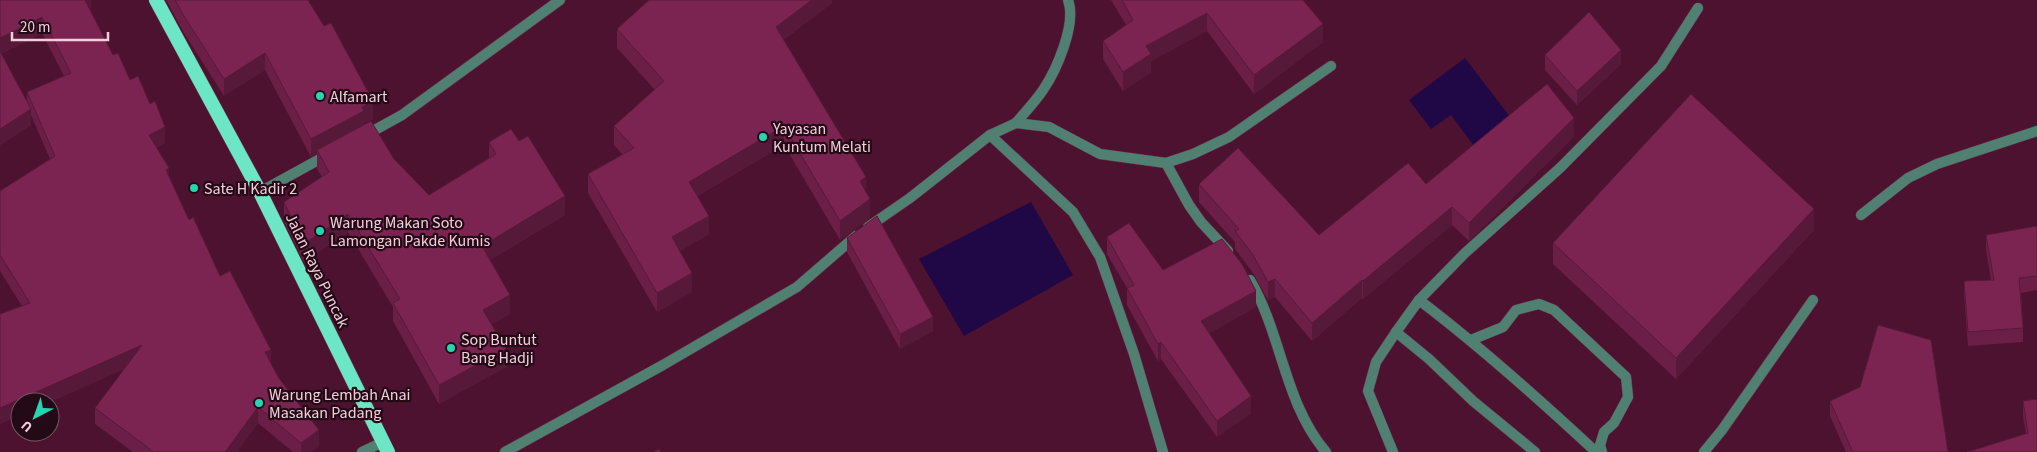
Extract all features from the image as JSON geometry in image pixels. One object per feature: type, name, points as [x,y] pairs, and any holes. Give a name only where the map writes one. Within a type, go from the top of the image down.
[{"type":"highway","name":"Jalan Raya Puncak","points":[[156,0],[260,192],[385,447]]},
{"type":"street","points":[[352,142],[402,115],[560,0]]},
{"type":"street","points":[[505,452],[663,365],[796,287],[850,240],[910,198],[990,135],[1016,123],[1043,90],[1066,43],[1070,23],[1068,0]]},
{"type":"street","points":[[1393,452],[1368,391],[1376,362],[1396,332],[1419,300],[1465,253],[1560,168],[1661,66],[1698,8]]},
{"type":"street","points":[[1016,123],[1049,126],[1100,154],[1166,163],[1228,138],[1331,66]]},
{"type":"street","points":[[1861,215],[1908,178],[1937,164],[2037,131]]},
{"type":"street","points":[[990,135],[1074,212],[1100,258],[1134,354],[1163,452]]},
{"type":"street","points":[[260,192],[335,151]]},
{"type":"street","points":[[1166,163],[1197,216],[1234,258]]},
{"type":"street","points":[[1245,272],[1254,287],[1278,344],[1294,399],[1309,428],[1326,452]]},
{"type":"street","points":[[1419,300],[1471,340],[1596,452]]},
{"type":"street","points":[[1704,452],[1722,430],[1814,300]]},
{"type":"street","points":[[1471,340],[1503,327],[1516,310],[1539,304],[1554,310],[1626,377],[1628,397],[1614,423],[1604,432],[1600,445],[1602,452]]},
{"type":"street","points":[[1396,332],[1535,452]]},
{"type":"street","points":[[362,452],[385,447]]},
{"type":"shaded area","points":[[1465,58],[1514,122],[1477,150],[1451,115],[1431,129],[1409,100]]},
{"type":"shaded area","points":[[1031,202],[1073,275],[964,336],[919,259]]},
{"type":"building","points":[[0,0],[85,0],[113,55],[118,53],[130,80],[138,76],[150,104],[155,101],[165,127],[149,135],[169,168],[166,170],[189,220],[193,217],[220,276],[230,271],[271,350],[265,352],[278,377],[319,430],[301,443],[258,407],[225,452],[154,452],[95,408],[142,345],[36,392],[10,392],[10,404],[0,408],[0,314],[30,303],[0,255],[0,191],[55,156],[27,92],[71,73],[42,17],[0,38]]},
{"type":"building","points":[[175,0],[308,0],[324,26],[331,23],[373,101],[362,107],[364,111],[311,139],[265,53],[224,79]]},
{"type":"building","points":[[649,0],[812,0],[776,27],[866,177],[860,181],[870,199],[840,221],[784,126],[689,182],[709,216],[672,237],[692,273],[657,293],[588,174],[634,148],[614,126],[664,81],[617,29]]},
{"type":"building","points":[[1122,0],[1303,0],[1323,24],[1254,75],[1207,13],[1146,46],[1151,54],[1123,72],[1103,41],[1133,20]]},
{"type":"building","points":[[1589,12],[1621,50],[1577,91],[1545,55]]},
{"type":"building","points":[[0,51],[31,109],[0,129]]},
{"type":"building","points":[[1547,84],[1574,118],[1469,223],[1452,207],[1312,323],[1275,279],[1268,282],[1253,255],[1235,231],[1239,229],[1199,184],[1238,148],[1319,235],[1408,163],[1426,184]]},
{"type":"building","points":[[1691,94],[1814,209],[1676,358],[1553,243]]},
{"type":"building","points":[[371,121],[394,159],[429,195],[496,154],[489,142],[511,129],[519,141],[528,136],[565,196],[482,246],[510,295],[483,310],[506,349],[439,385],[393,303],[400,299],[348,214],[304,244],[284,202],[329,172],[317,150]]},
{"type":"building","points":[[877,216],[933,317],[900,334],[847,238]]},
{"type":"building","points":[[1129,223],[1163,270],[1222,239],[1242,264],[1256,291],[1201,321],[1251,396],[1217,421],[1161,342],[1158,344],[1127,288],[1134,285],[1107,237]]},
{"type":"building","points":[[2037,226],[2037,276],[2019,278],[2023,328],[1968,332],[1964,281],[1994,280],[1986,235]]},
{"type":"building","points":[[1878,325],[1931,340],[1948,452],[1853,452],[1830,401],[1860,387]]},
{"type":"building","points":[[2037,399],[2037,452],[1967,452],[2028,433],[2023,401]]},
{"type":"place","name":"Alfamart","points":[[320,96]]},
{"type":"place","name":"Yayasan Kuntum Melati","points":[[763,137]]},
{"type":"place","name":"Sate H Kadir 2","points":[[194,188]]},
{"type":"place","name":"Warung Makan Soto Lamongan Pakde Kumis","points":[[320,231]]},
{"type":"place","name":"Sop Buntut Bang Hadji","points":[[451,348]]},
{"type":"place","name":"Warung Lembah Anai Masakan Padang","points":[[259,403]]}]
